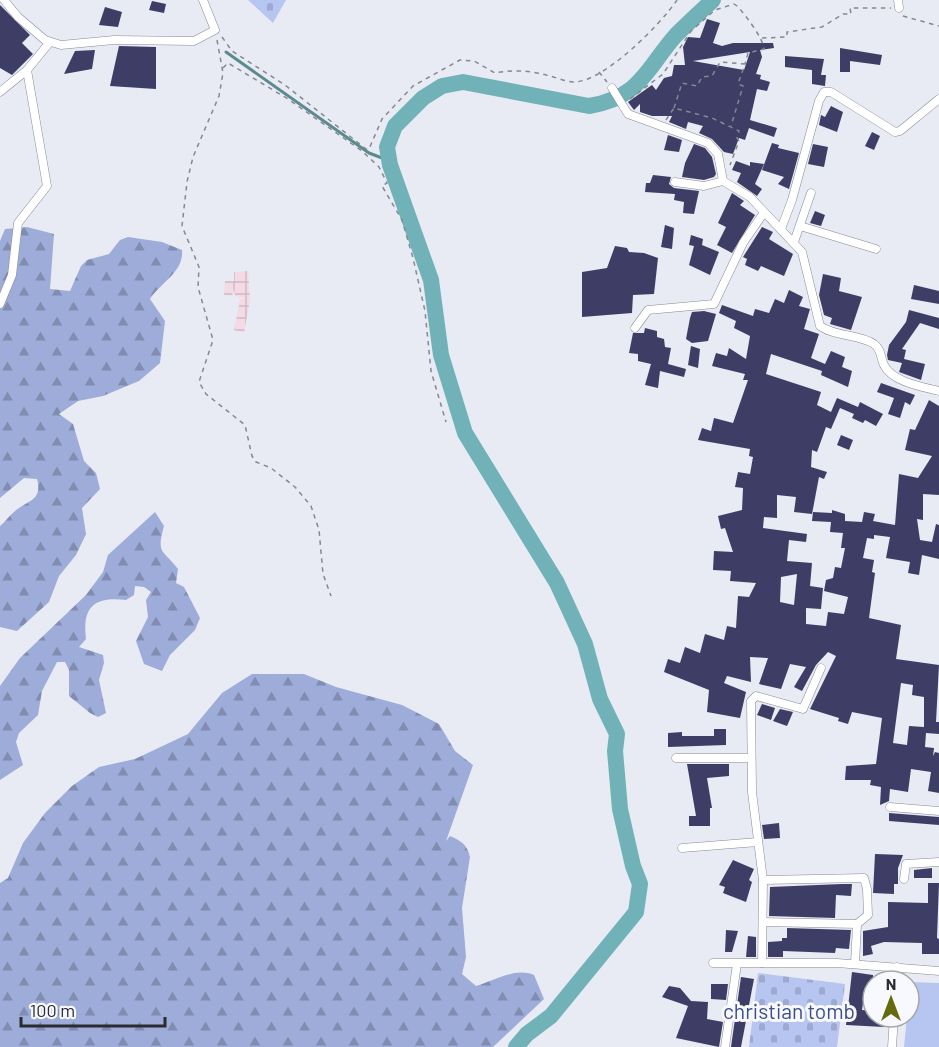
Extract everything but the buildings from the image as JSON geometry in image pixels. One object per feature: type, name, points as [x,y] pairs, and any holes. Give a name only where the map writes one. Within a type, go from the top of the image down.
[{"type":"street","points":[[4,0],[18,17],[50,42],[61,45],[114,40],[194,41],[215,30],[203,0]]},
{"type":"street","points":[[0,92],[27,70],[50,42]]},
{"type":"street","points":[[0,304],[12,275],[18,223],[47,186],[27,70]]},
{"type":"street","points":[[612,88],[628,114],[708,143],[718,154],[723,181]]},
{"type":"street","points":[[781,229],[792,200],[819,101],[824,92],[831,92],[895,132],[939,99]]},
{"type":"street","points":[[675,182],[705,186],[723,181],[750,197],[763,213],[794,242],[806,264],[816,317],[820,326],[829,332],[873,343],[881,352],[884,366],[891,372],[911,384],[939,391]]},
{"type":"street","points":[[794,242],[811,193]]},
{"type":"street","points":[[635,328],[648,310],[714,304],[743,243],[763,213]]},
{"type":"street","points":[[800,226],[876,249]]},
{"type":"street","points":[[762,963],[763,880],[751,758],[752,701],[756,696],[768,697],[803,709],[821,668]]},
{"type":"street","points":[[676,758],[751,758]]},
{"type":"street","points":[[890,807],[939,811]]},
{"type":"street","points":[[682,848],[758,842]]},
{"type":"street","points":[[904,879],[906,864],[939,862]]},
{"type":"street","points":[[763,880],[864,878],[867,883],[868,915],[857,924],[763,922]]},
{"type":"street","points":[[855,964],[857,924]]},
{"type":"street","points":[[713,963],[855,964],[939,971]]},
{"type":"street","points":[[725,1047],[737,964]]},
{"type":"street","points":[[892,1047],[893,1029]]},
{"type":"path","points":[[364,151],[369,149],[382,119],[413,86],[460,60],[474,61],[495,73],[507,70],[534,72],[572,82],[583,80],[599,72],[644,37],[661,21],[677,0]]},
{"type":"path","points":[[622,105],[663,75],[686,37],[723,5],[734,4],[760,38],[764,49],[748,53],[738,84],[743,86],[731,126]]},
{"type":"path","points":[[760,38],[771,40],[787,37],[787,32],[822,27],[843,14],[851,14],[850,8],[867,8]]},
{"type":"path","points":[[215,30],[222,68],[219,96],[202,132],[189,174],[182,226],[199,267],[198,287],[213,340],[199,382],[201,388],[244,425],[252,456],[256,462],[279,474],[295,487],[311,506],[319,530],[323,574],[331,596]]},
{"type":"path","points":[[215,30],[232,51],[285,85],[380,167],[387,183],[382,186],[387,198],[395,204],[402,220],[425,311],[435,392],[446,422]]},
{"type":"path","points":[[663,126],[674,108],[682,83],[697,86],[702,77],[712,76],[720,62],[745,64]]},
{"type":"path","points":[[222,68],[228,63],[233,65],[364,151]]},
{"type":"path","points":[[599,72],[612,88]]},
{"type":"path","points":[[674,108],[739,130],[736,138],[739,141],[723,181]]},
{"type":"shaded area","points":[[248,271],[250,299],[244,333],[234,330],[240,299],[245,298],[235,296],[234,289],[232,296],[224,295],[225,281],[234,281],[234,272]]},
{"type":"green space","points":[[248,0],[286,0],[273,23]]},
{"type":"green space","points":[[27,227],[54,234],[50,289],[70,291],[81,266],[87,260],[109,254],[120,240],[128,237],[162,242],[182,250],[182,258],[176,271],[150,299],[165,321],[160,363],[139,381],[103,396],[78,401],[59,414],[73,424],[84,461],[96,473],[100,489],[82,508],[86,534],[76,555],[59,576],[49,602],[17,631],[0,627],[0,526],[36,496],[38,486],[37,479],[24,478],[0,498],[0,241],[5,229]]},
{"type":"green space","points":[[155,512],[164,526],[162,551],[178,569],[176,583],[184,587],[200,618],[195,630],[170,655],[162,671],[144,664],[136,641],[148,617],[146,600],[151,592],[144,587],[135,586],[134,595],[126,600],[106,600],[92,606],[86,619],[86,639],[79,647],[103,655],[104,663],[99,680],[106,713],[98,717],[69,696],[69,670],[65,662],[57,662],[42,691],[38,715],[19,733],[16,742],[23,765],[0,780],[0,686],[20,658],[86,595],[103,572],[108,555]]},
{"type":"green space","points":[[252,674],[304,674],[336,687],[402,705],[439,724],[455,751],[473,765],[446,841],[450,836],[460,841],[470,857],[462,908],[466,957],[462,974],[476,986],[512,974],[534,975],[544,999],[493,1047],[0,1047],[0,883],[8,878],[23,843],[45,813],[72,786],[99,767],[135,759],[188,734],[222,693]]},
{"type":"green space","name":"christian tomb","points":[[758,973],[845,984],[837,1047],[749,1047]]},
{"type":"green space","points":[[921,982],[939,983],[939,1047],[904,1047],[906,1029],[921,1029]]},
{"type":"waterway","points":[[516,1047],[527,1034],[551,1016],[636,912],[640,884],[633,866],[620,809],[615,751],[617,734],[600,699],[585,644],[557,583],[465,433],[441,355],[431,280],[390,165],[387,147],[395,126],[423,98],[442,86],[463,82],[589,106],[620,96],[641,80],[676,35],[713,0]]},
{"type":"waterway","points":[[226,52],[369,153],[390,161]]}]
